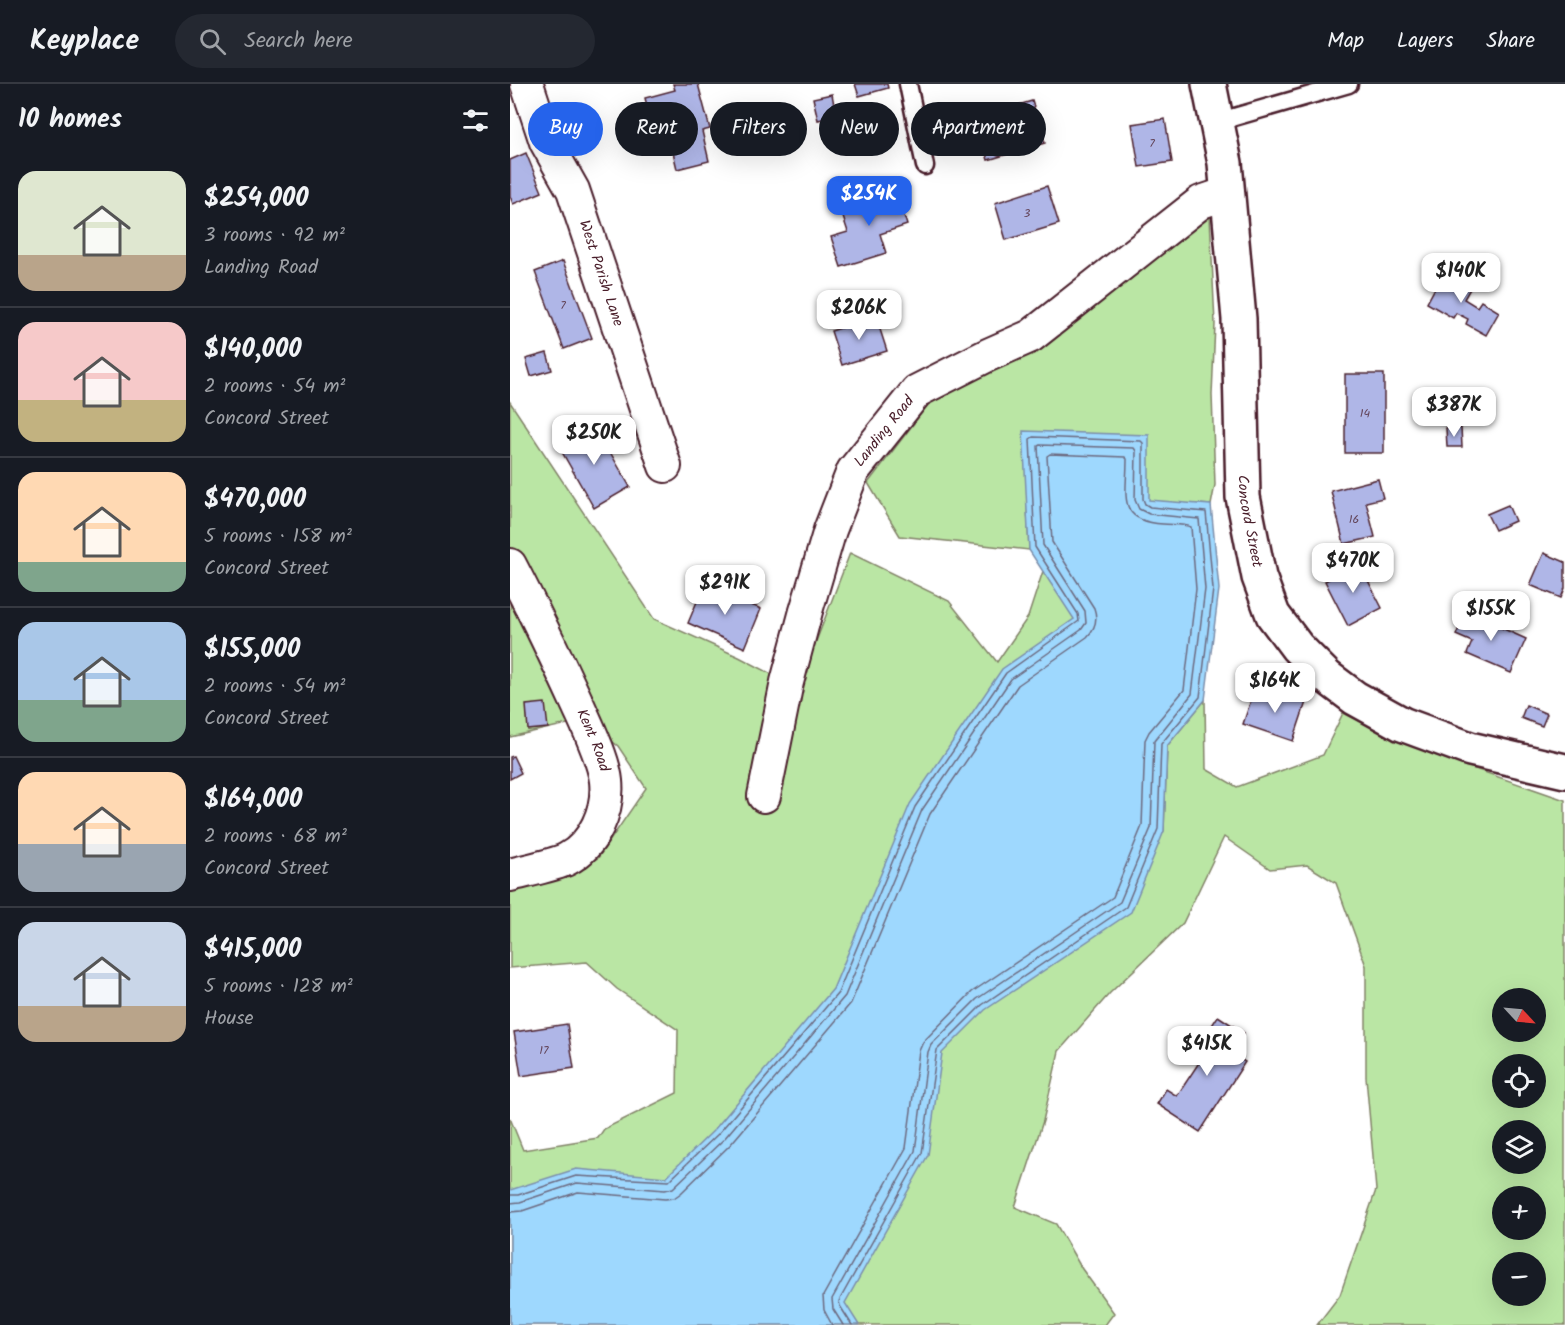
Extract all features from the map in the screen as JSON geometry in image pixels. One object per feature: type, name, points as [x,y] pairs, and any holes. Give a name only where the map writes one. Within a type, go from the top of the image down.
[{"type":"main road","name":"Concord Street","points":[[1209,84],[1228,193],[1239,319],[1243,497],[1259,577],[1273,615],[1297,647],[1327,677],[1355,698],[1383,714],[1402,724],[1470,749],[1565,771]]},
{"type":"street","name":"West Parish Lane","points":[[527,84],[546,142],[573,190],[665,466]]},
{"type":"street","name":"Landing Road","points":[[764,796],[788,682],[806,611],[830,530],[853,471],[917,391],[1031,336],[1201,202],[1228,193]]},
{"type":"street","name":"Kent Road","points":[[510,565],[549,641],[585,720],[606,781],[603,814],[588,841],[567,859],[510,875]]},
{"type":"lane","points":[[908,84],[925,166]]},
{"type":"lane","points":[[1217,122],[1349,84]]},
{"type":"green space","points":[[1210,216],[1215,324],[1212,395],[1215,485],[1211,505],[1197,504],[968,1026],[1164,831],[1167,746],[1205,700],[1206,769],[1237,787],[1323,755],[1343,713],[1429,753],[1565,800],[1565,1325],[1317,1325],[1340,1295],[1376,1190],[1366,1077],[1366,966],[1336,883],[1307,865],[1270,869],[1224,837],[1183,923],[1110,993],[1059,1051],[1043,1121],[1015,1207],[1056,1224],[1082,1269],[1114,1313],[1105,1325],[510,1325],[510,1118],[523,1150],[598,1138],[604,1129],[677,1093],[678,1030],[617,989],[587,962],[510,968],[510,887],[565,871],[598,858],[646,788],[618,746],[585,720],[510,737],[510,402],[654,619],[739,657],[787,682],[797,691],[850,553],[949,601],[997,662],[1028,617],[1044,568],[1027,503],[1029,550],[900,536],[868,483],[931,401],[1106,294]]},
{"type":"water","points":[[1023,431],[1149,435],[1149,500],[1211,505],[1219,589],[1205,700],[1167,746],[1164,831],[1131,912],[985,1010],[942,1053],[928,1155],[845,1303],[859,1325],[510,1325],[510,1190],[576,1169],[666,1177],[714,1130],[833,989],[910,804],[1002,669],[1074,619],[1029,550]]},
{"type":"building","points":[[673,84],[698,84],[710,129],[702,131],[709,161],[677,169],[674,156],[698,156],[698,102],[646,102],[645,98],[675,90]]},
{"type":"building","points":[[855,84],[887,84],[888,88],[859,96]]},
{"type":"building","points":[[832,94],[833,102],[819,102],[819,120],[818,120],[813,98]]},
{"type":"building","points":[[1165,119],[1172,162],[1139,167],[1132,124]]},
{"type":"building","points":[[526,153],[542,192],[513,204],[510,196],[510,160]]},
{"type":"building","points":[[987,156],[1001,156],[988,160]]},
{"type":"building","points":[[894,184],[907,225],[880,234],[886,253],[841,267],[831,237],[848,232],[842,214],[871,205],[867,193]]},
{"type":"building","points":[[1047,186],[1059,224],[1006,240],[995,203]]},
{"type":"building","points":[[563,261],[592,338],[564,349],[535,272]]},
{"type":"building","points":[[1444,271],[1471,287],[1464,299],[1477,307],[1481,301],[1499,312],[1486,335],[1466,324],[1468,319],[1456,313],[1453,318],[1427,303]]},
{"type":"building","points":[[876,317],[887,351],[842,365],[831,331]]},
{"type":"building","points":[[547,353],[552,370],[531,376],[526,359]]},
{"type":"building","points":[[1345,374],[1384,374],[1384,453],[1345,453]]},
{"type":"building","points":[[594,424],[630,487],[594,508],[558,445]]},
{"type":"building","points":[[1446,428],[1461,428],[1462,447],[1447,447]]},
{"type":"building","points":[[1378,479],[1383,498],[1366,502],[1375,537],[1344,544],[1331,491]]},
{"type":"building","points":[[1508,505],[1515,521],[1495,530],[1487,514]]},
{"type":"building","points":[[1544,553],[1565,562],[1565,588],[1561,598],[1530,585]]},
{"type":"building","points":[[1359,563],[1382,608],[1348,626],[1325,581]]},
{"type":"building","points":[[704,585],[761,609],[745,648],[688,623]]},
{"type":"building","points":[[1466,612],[1526,639],[1511,673],[1467,654],[1472,642],[1456,635]]},
{"type":"building","points":[[1255,688],[1290,699],[1292,694],[1307,699],[1293,741],[1243,724]]},
{"type":"building","points":[[545,703],[548,728],[528,730],[526,705]]},
{"type":"building","points":[[1526,705],[1547,714],[1542,726],[1521,718]]},
{"type":"building","points":[[513,756],[521,773],[510,779],[510,757]]},
{"type":"building","points":[[1218,1016],[1244,1033],[1231,1053],[1245,1062],[1200,1132],[1157,1104],[1166,1089],[1177,1096],[1208,1049],[1200,1044]]},
{"type":"building","points":[[567,1024],[574,1068],[521,1076],[514,1032]]}]
